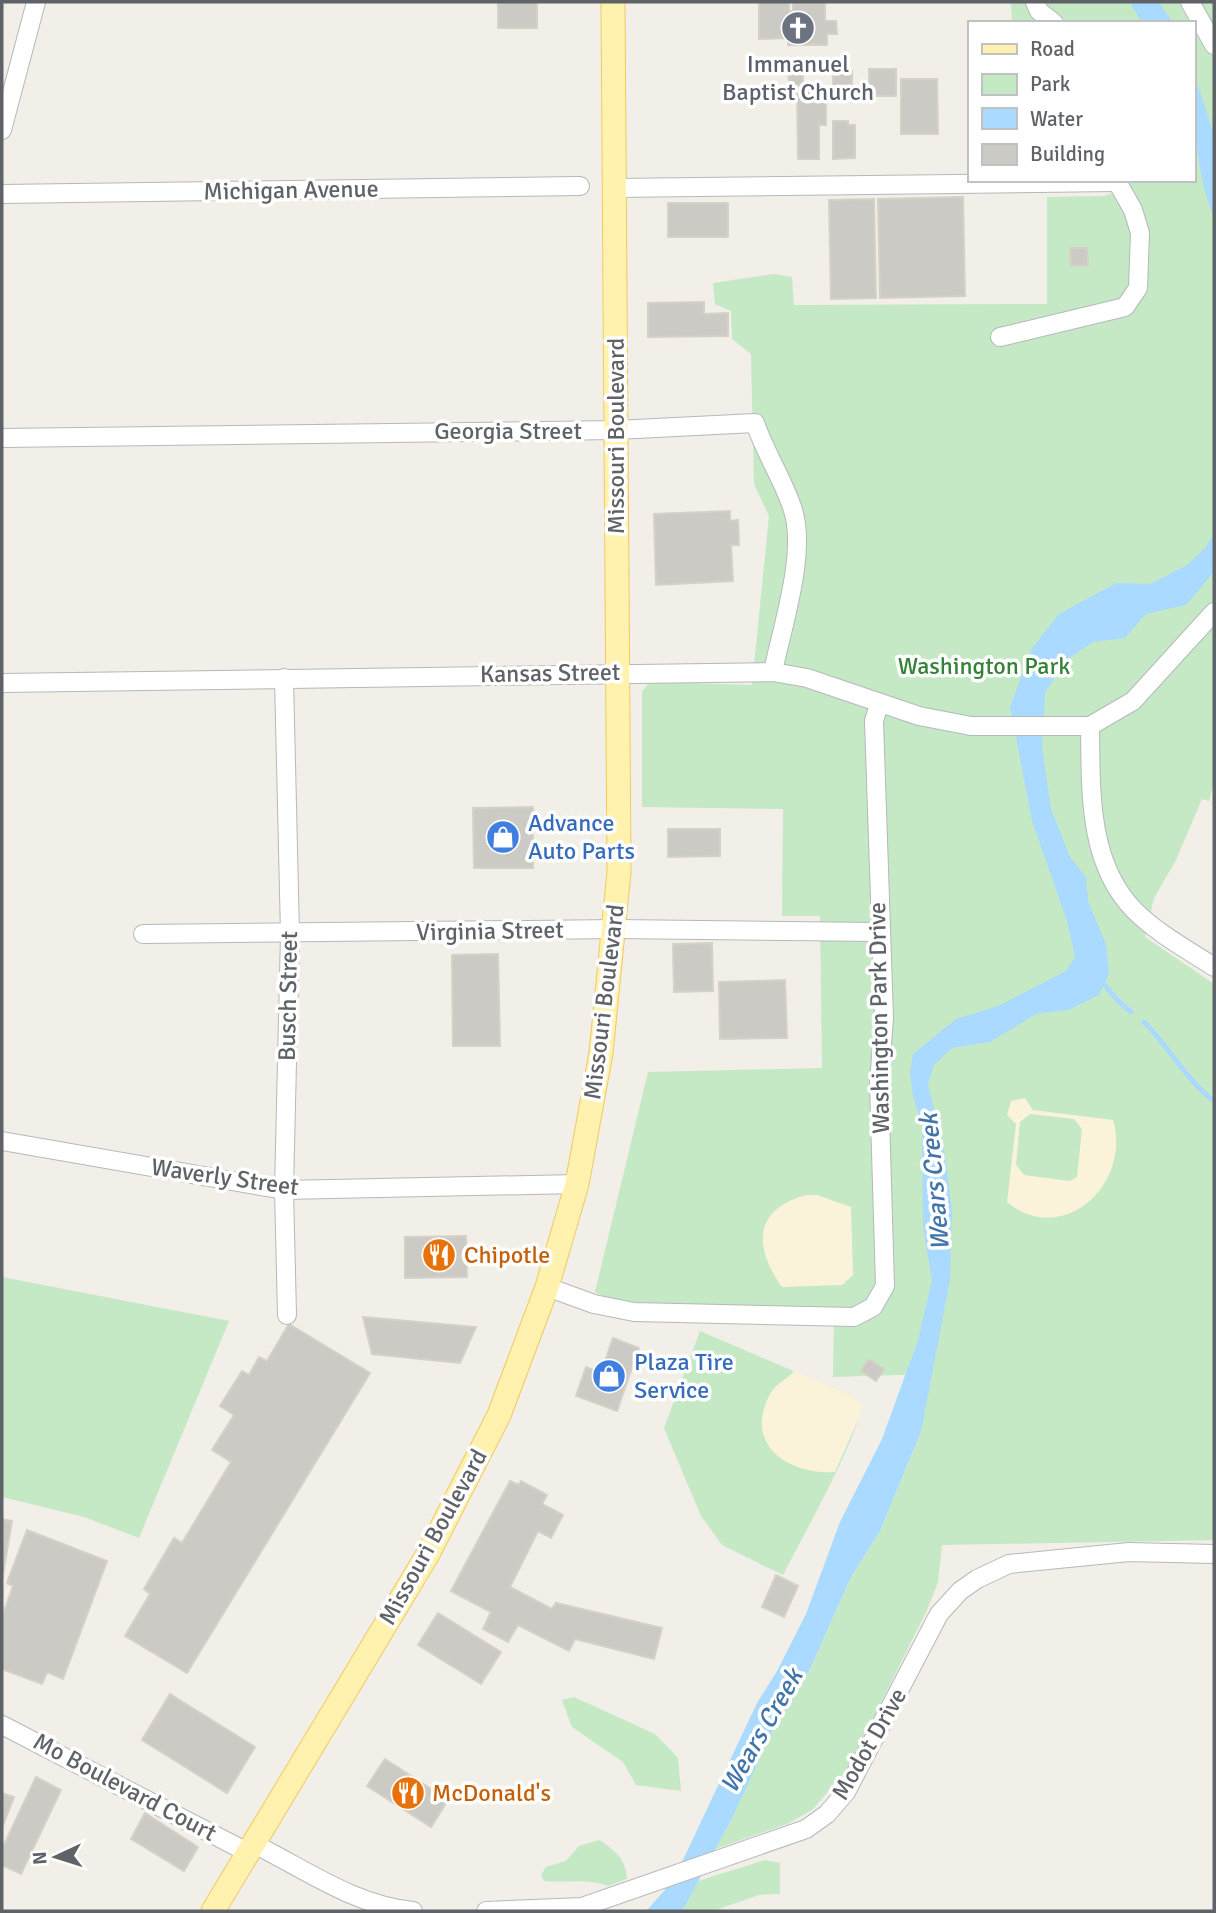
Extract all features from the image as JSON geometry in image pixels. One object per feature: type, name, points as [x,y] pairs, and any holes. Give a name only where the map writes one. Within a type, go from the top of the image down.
[{"type":"main road","name":"Missouri Boulevard","points":[[213,1911],[428,1554],[499,1415],[547,1287],[576,1184],[601,1053],[616,929],[619,872],[613,2]]},
{"type":"street","points":[[2,130],[36,2]]},
{"type":"street","points":[[1035,2],[1039,11],[1052,21]]},
{"type":"street","points":[[1190,2],[1214,46]]},
{"type":"street","points":[[614,188],[1044,182]]},
{"type":"street","points":[[1000,337],[1125,307],[1138,288],[1140,233],[1133,210],[1117,182]]},
{"type":"street","name":"Michigan Avenue","points":[[2,194],[580,186]]},
{"type":"street","name":"Georgia Street","points":[[2,438],[616,430],[755,423],[792,507],[797,527],[794,572],[773,672]]},
{"type":"street","points":[[1214,612],[1133,701],[1090,726],[1091,803],[1108,872],[1134,910],[1214,967]]},
{"type":"street","name":"Kansas Street","points":[[2,683],[617,672],[773,672],[807,678],[919,716],[990,727],[1090,726]]},
{"type":"street","name":"Busch Street","points":[[285,678],[290,934],[284,1190],[287,1315]]},
{"type":"street","name":"Washington Park Drive","points":[[547,1287],[616,1310],[854,1317],[873,1307],[885,1286],[879,1083],[884,1018],[874,722],[879,704]]},
{"type":"street","name":"Virginia Street","points":[[143,934],[616,929],[879,932]]},
{"type":"street","name":"Waverly Street","points":[[2,1141],[284,1190],[576,1184]]},
{"type":"street","name":"Modot Drive","points":[[486,1911],[582,1907],[806,1829],[827,1814],[846,1792],[939,1614],[960,1591],[995,1569],[1031,1560],[1129,1552],[1214,1554]]},
{"type":"street","name":"Mo Boulevard Court","points":[[2,1725],[250,1847]]},
{"type":"street","points":[[250,1847],[352,1896],[379,1906],[413,1911]]},
{"type":"green space","name":"Washington Park","points":[[1011,2],[1214,2],[1214,782],[1209,801],[1202,799],[1176,860],[1154,898],[1145,937],[1214,984],[1214,1540],[942,1545],[938,1582],[927,1610],[848,1769],[812,1810],[787,1824],[715,1849],[772,1732],[810,1669],[851,1577],[880,1531],[921,1432],[930,1374],[833,1377],[834,1308],[614,1302],[595,1292],[648,1072],[822,1068],[820,916],[782,916],[783,809],[642,807],[642,692],[647,685],[654,682],[752,685],[769,516],[754,484],[751,354],[732,339],[731,311],[715,304],[713,283],[774,274],[792,277],[794,305],[1047,304],[1047,197],[1105,196],[1129,182],[1195,182],[1195,21],[1012,21]]},
{"type":"green space","points":[[2,1277],[229,1321],[139,1538],[84,1517],[2,1497]]},
{"type":"green space","points":[[700,1331],[854,1397],[861,1404],[859,1418],[841,1462],[783,1575],[722,1545],[701,1516],[664,1428]]},
{"type":"green space","points":[[574,1697],[655,1734],[678,1758],[681,1791],[636,1785],[623,1762],[572,1727],[562,1700]]},
{"type":"green space","points":[[599,1840],[619,1856],[627,1879],[608,1886],[585,1881],[544,1881],[541,1875],[546,1867],[566,1861],[579,1846]]},
{"type":"green space","points":[[765,1860],[780,1863],[780,1894],[759,1895],[713,1911],[681,1911],[698,1881]]},
{"type":"sand","points":[[1025,1098],[1033,1110],[1113,1120],[1116,1144],[1112,1166],[1103,1186],[1088,1202],[1070,1213],[1050,1218],[1028,1214],[1007,1202],[1016,1124],[1007,1115],[1011,1101]],"holes":[[[1030,1114],[1074,1119],[1082,1129],[1077,1177],[1070,1181],[1024,1175],[1016,1165],[1020,1122]]]},
{"type":"sand","points":[[817,1195],[851,1207],[853,1275],[842,1285],[782,1287],[766,1258],[763,1232],[768,1220],[789,1201]]},
{"type":"sand","points":[[794,1371],[854,1397],[861,1404],[861,1413],[835,1472],[818,1472],[787,1462],[766,1442],[762,1428],[763,1412],[770,1394]]},
{"type":"water","points":[[1130,2],[1159,2],[1172,21],[1141,21]]},
{"type":"water","points":[[1195,76],[1214,135],[1214,217],[1199,165],[1195,125]]},
{"type":"water","name":"Wears Creek","points":[[1214,534],[1214,572],[1186,605],[1146,614],[1125,638],[1093,642],[1065,661],[1045,693],[1042,747],[1051,809],[1070,857],[1086,877],[1088,901],[1106,944],[1109,974],[1099,995],[1068,1010],[1036,1014],[990,1042],[952,1048],[934,1065],[928,1084],[944,1149],[952,1210],[950,1280],[921,1432],[880,1531],[851,1577],[810,1669],[772,1732],[733,1816],[686,1904],[681,1911],[646,1911],[664,1891],[682,1862],[757,1703],[806,1614],[840,1522],[882,1439],[918,1340],[932,1280],[923,1227],[922,1124],[913,1097],[910,1073],[913,1054],[956,1019],[998,1006],[1066,971],[1075,957],[1067,921],[1032,821],[1010,707],[1032,648],[1059,614],[1116,583],[1150,584],[1187,565],[1205,548]]},
{"type":"building","points":[[498,2],[537,2],[537,28],[498,28]]},
{"type":"building","name":"Immanuel Baptist Church","points":[[759,2],[789,2],[789,11],[793,11],[793,4],[825,3],[825,21],[836,21],[837,34],[827,34],[827,45],[788,45],[788,38],[759,39]]},
{"type":"building","points":[[788,69],[803,69],[803,86],[789,86]]},
{"type":"building","points":[[869,69],[896,69],[896,96],[869,96]]},
{"type":"building","points":[[833,71],[852,71],[852,90],[833,91]]},
{"type":"building","points":[[901,79],[937,79],[938,134],[901,134]]},
{"type":"building","points":[[797,87],[816,87],[816,93],[826,93],[826,125],[819,125],[819,159],[798,159]]},
{"type":"building","points":[[833,121],[848,121],[848,125],[855,125],[855,158],[833,159]]},
{"type":"building","points":[[963,197],[965,296],[880,298],[878,199]]},
{"type":"building","points":[[874,199],[876,298],[831,299],[829,200]]},
{"type":"building","points":[[668,203],[728,203],[728,237],[668,237]]},
{"type":"building","points":[[1070,248],[1087,248],[1088,265],[1071,266]]},
{"type":"building","points":[[704,302],[704,314],[728,313],[728,336],[648,337],[648,303]]},
{"type":"building","points":[[730,511],[730,521],[738,520],[739,545],[731,545],[733,581],[656,585],[654,514]]},
{"type":"building","points":[[533,807],[533,868],[474,868],[473,808]]},
{"type":"building","points":[[668,829],[720,829],[720,856],[668,857]]},
{"type":"building","points":[[712,943],[713,991],[674,992],[673,944]]},
{"type":"building","points":[[498,954],[500,1046],[453,1046],[452,955]]},
{"type":"building","points":[[785,980],[787,1038],[720,1039],[719,982]]},
{"type":"building","points":[[466,1236],[467,1277],[405,1278],[405,1237]]},
{"type":"building","points":[[363,1317],[476,1327],[460,1363],[372,1354]]},
{"type":"building","points":[[289,1324],[370,1373],[187,1673],[125,1636],[150,1594],[144,1589],[174,1538],[182,1543],[231,1462],[212,1450],[234,1415],[220,1406],[242,1371],[249,1375],[259,1357],[267,1361]]},
{"type":"building","points":[[613,1338],[639,1348],[617,1411],[576,1396],[586,1367],[601,1373]]},
{"type":"building","points":[[869,1359],[884,1369],[876,1381],[861,1371]]},
{"type":"building","points":[[510,1481],[519,1485],[521,1481],[547,1495],[542,1504],[563,1515],[551,1538],[538,1531],[510,1587],[552,1609],[556,1603],[662,1628],[654,1659],[575,1639],[569,1651],[518,1625],[508,1642],[483,1629],[491,1612],[451,1591]]},
{"type":"building","points":[[2,1519],[12,1521],[2,1580]]},
{"type":"building","points":[[27,1530],[107,1561],[63,1679],[47,1672],[42,1684],[2,1669],[2,1617],[13,1586],[7,1583]]},
{"type":"building","points":[[776,1575],[798,1586],[784,1617],[762,1607]]},
{"type":"building","points":[[438,1613],[501,1652],[481,1684],[418,1645]]},
{"type":"building","points":[[170,1694],[255,1747],[227,1793],[142,1740]]},
{"type":"building","name":"McDonald's","points":[[385,1759],[448,1800],[431,1827],[367,1786]]},
{"type":"building","points":[[36,1777],[61,1790],[21,1874],[2,1865],[2,1849]]},
{"type":"building","points":[[2,1793],[14,1797],[2,1828]]},
{"type":"building","points":[[145,1813],[198,1847],[184,1871],[131,1839]]},
{"type":"waterway","points":[[1100,979],[1131,1012]]},
{"type":"waterway","points":[[1144,1022],[1195,1084],[1214,1101]]},
{"type":"place","name":"Immanuel Baptist Church","points":[[798,28]]},
{"type":"place","name":"Advance Auto Parts","points":[[503,837]]},
{"type":"place","name":"Chipotle","points":[[439,1255]]},
{"type":"place","name":"Plaza Tire Service","points":[[609,1376]]},
{"type":"place","name":"McDonald's","points":[[408,1793]]}]
